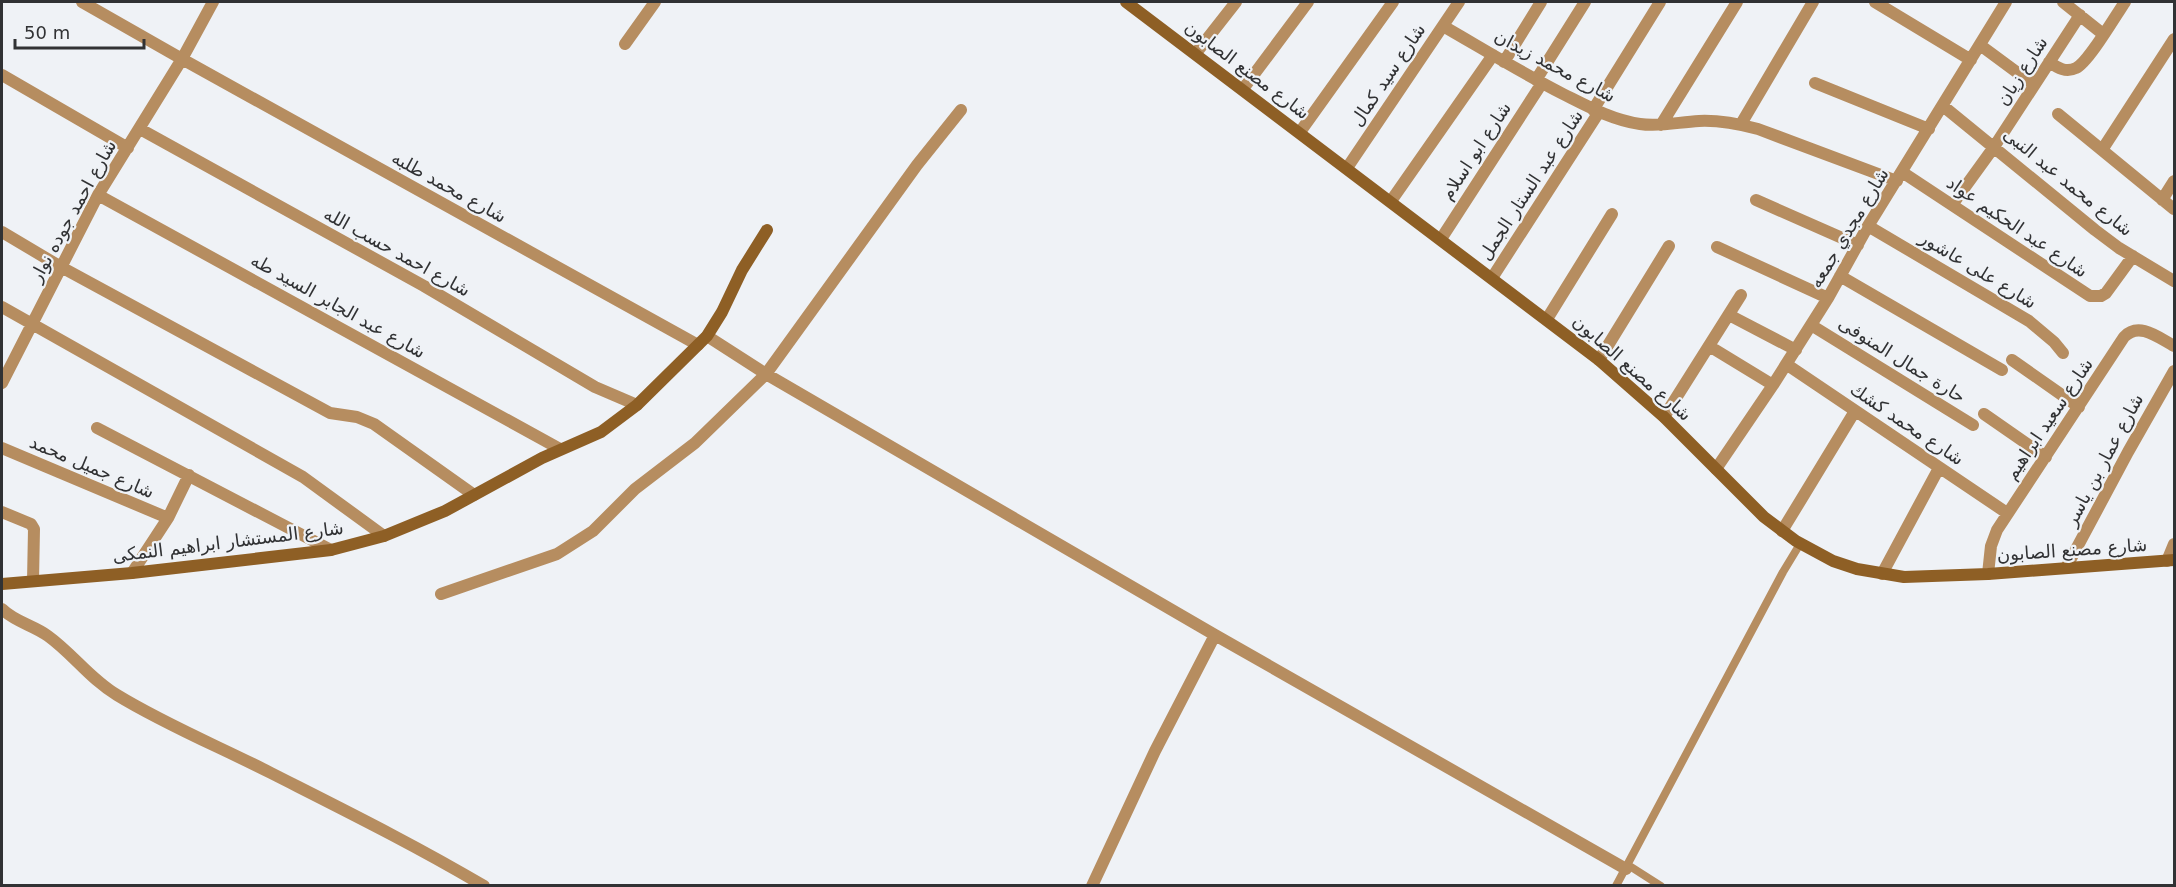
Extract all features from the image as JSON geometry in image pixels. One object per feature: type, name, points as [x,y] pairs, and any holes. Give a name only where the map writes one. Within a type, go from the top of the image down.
[{"type":"street","name":"شارع محمد طلبه","points":[[82,2],[182,59],[703,341],[728,350],[1215,635],[1627,867]]},
{"type":"street","name":"شارع احمد جوده نوار","points":[[2,383],[98,195],[182,59],[213,2]]},
{"type":"street","points":[[626,44],[655,2]]},
{"type":"street","name":"شارع مصنع الصابون","points":[[1126,2],[1599,360],[1664,417],[1764,517],[1800,544],[1833,561],[1882,574],[1904,577],[1988,574],[2171,561]]},
{"type":"street","points":[[1196,53],[1236,2]]},
{"type":"street","points":[[1243,89],[1308,2]]},
{"type":"street","points":[[1300,132],[1393,2]]},
{"type":"street","name":"شارع سيد كمال","points":[[1347,168],[1459,2]]},
{"type":"street","points":[[1391,201],[1541,2]]},
{"type":"street","name":"شارع ابو اسلام","points":[[1440,239],[1539,82],[1585,2]]},
{"type":"street","name":"شارع عبد الستار الجمل","points":[[1492,278],[1596,111],[1660,2]]},
{"type":"street","points":[[1661,125],[1737,2]]},
{"type":"street","points":[[1741,124],[1813,2]]},
{"type":"street","points":[[1875,2],[1971,60]]},
{"type":"street","name":"شارع مجدي جمعه","points":[[1716,469],[1773,386],[1828,298],[1868,226],[1971,60],[2003,2]]},
{"type":"street","points":[[2064,2],[2103,34]]},
{"type":"street","points":[[2049,62],[2061,69],[2075,69],[2085,61],[2125,2]]},
{"type":"street","name":"شارع زيان","points":[[1952,205],[1994,147],[2080,15]]},
{"type":"street","name":"شارع محمد زيدان","points":[[1443,26],[1539,82],[1596,111],[1620,120],[1661,125],[1700,121],[1741,124],[1900,176]]},
{"type":"street","points":[[2102,150],[2175,39]]},
{"type":"street","points":[[1980,45],[2034,85]]},
{"type":"street","points":[[2,75],[128,148]]},
{"type":"street","points":[[1815,83],[1929,129]]},
{"type":"street","name":"شارع محمد عبد النبى","points":[[1943,106],[2095,230],[2175,281]]},
{"type":"street","points":[[441,594],[557,554],[606,519],[635,489],[695,443],[762,371],[961,110]]},
{"type":"street","points":[[2058,114],[2175,209]]},
{"type":"street","name":"شارع احمد حسب الله","points":[[140,129],[424,286],[595,387],[637,405]]},
{"type":"street","name":"شارع عبد الحكيم عواد","points":[[1900,176],[1952,205],[2090,297],[2106,293],[2133,256]]},
{"type":"street","points":[[2162,200],[2175,180]]},
{"type":"street","name":"شارع عبد الجابر السيد طه","points":[[98,195],[560,449]]},
{"type":"street","points":[[1756,200],[1858,245]]},
{"type":"street","points":[[1547,319],[1612,214]]},
{"type":"street","name":"شارع على عاشور","points":[[1868,226],[2029,321],[2054,342],[2063,353]]},
{"type":"street","name":"شارع المستشار ابراهيم النمكى","points":[[2,584],[132,573],[331,550],[384,536],[445,511],[560,449],[601,432],[620,420],[703,341],[722,312],[742,270],[767,230]]},
{"type":"street","points":[[2,232],[61,267],[330,413],[357,417],[374,424],[474,495]]},
{"type":"street","points":[[1599,360],[1668,246]]},
{"type":"street","points":[[1718,247],[1828,298]]},
{"type":"street","points":[[1840,276],[2002,370]]},
{"type":"street","points":[[1664,417],[1742,295]]},
{"type":"street","points":[[2,307],[303,477],[384,536]]},
{"type":"street","points":[[1729,315],[1796,350]]},
{"type":"street","name":"حارة جمال المنوفى","points":[[1811,325],[1973,425]]},
{"type":"street","name":"شارع سعيد ابراهيم","points":[[1988,574],[1991,546],[2007,513],[2127,334],[2139,329],[2175,346]]},
{"type":"street","points":[[1709,346],[1773,386]]},
{"type":"street","points":[[2012,360],[2079,407]]},
{"type":"street","name":"شارع محمد كشك","points":[[1786,364],[2007,513]]},
{"type":"street","name":"شارع عمار بن ياسر","points":[[2066,568],[2128,452],[2175,371]]},
{"type":"street","points":[[1782,531],[1855,411]]},
{"type":"street","points":[[1984,414],[2046,457]]},
{"type":"street","points":[[97,428],[331,550]]},
{"type":"street","name":"شارع جميل محمد","points":[[2,448],[168,518]]},
{"type":"street","points":[[1882,574],[1939,468]]},
{"type":"street","points":[[132,573],[168,518],[189,476]]},
{"type":"street","points":[[2,512],[31,524],[34,529],[33,581]]},
{"type":"street","points":[[2171,561],[2175,544]]},
{"type":"street","points":[[2,609],[19,622],[40,630],[50,637],[86,672],[118,696],[484,885]]},
{"type":"street","points":[[1092,885],[1155,751],[1215,635]]},
{"type":"lane","points":[[1616,885],[1800,544]]},
{"type":"lane","points":[[1627,867],[1661,885]]}]
